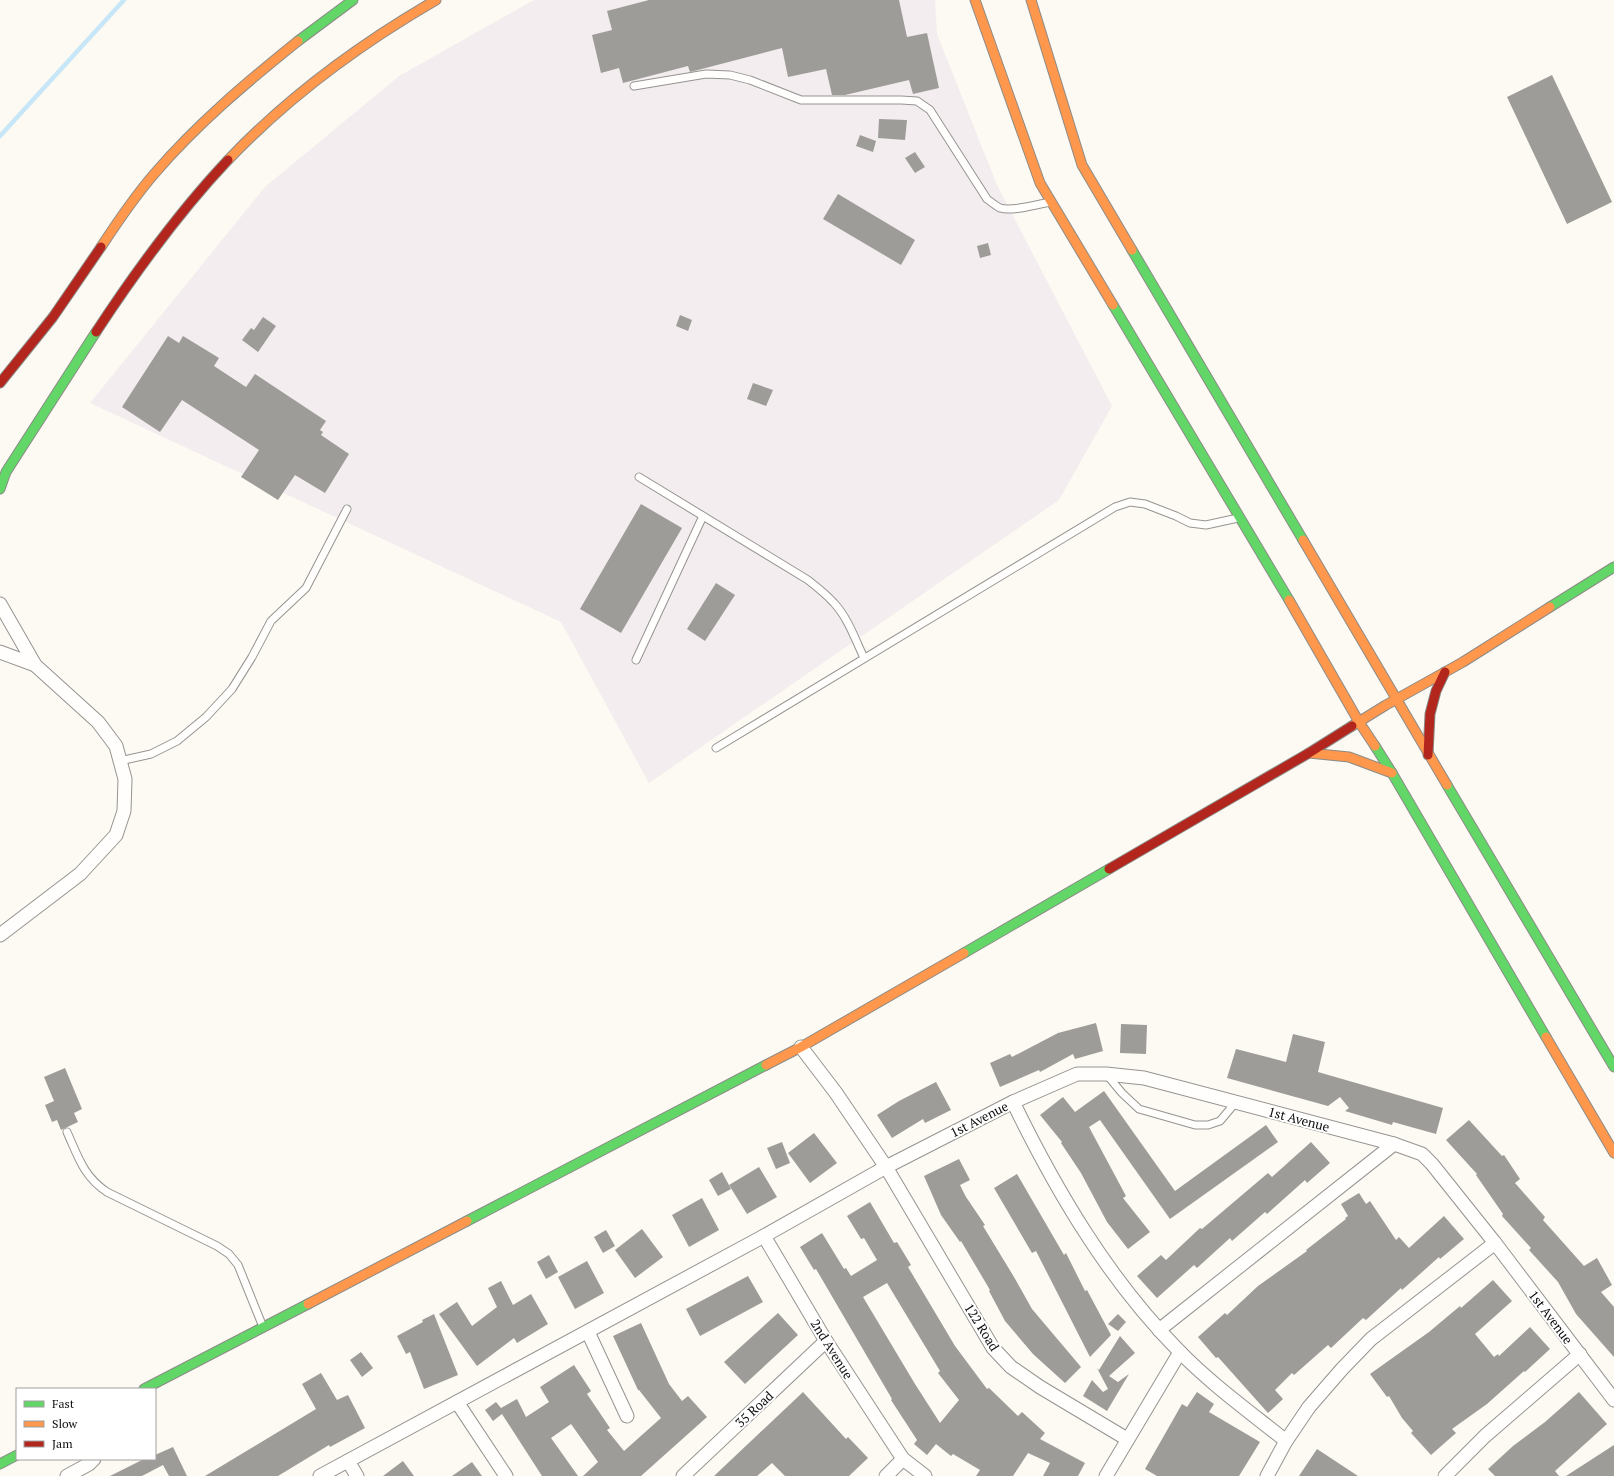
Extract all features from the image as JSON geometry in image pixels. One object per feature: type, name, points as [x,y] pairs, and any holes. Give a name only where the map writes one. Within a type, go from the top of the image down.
[{"type":"street","points":[[0,383],[26,353],[60,306],[102,243],[142,189],[182,144],[231,97],[282,53],[336,11],[353,0]]},
{"type":"street","points":[[0,489],[6,472],[140,268],[177,218],[212,178],[259,128],[310,85],[363,45],[436,0]]},
{"type":"street","points":[[975,0],[1040,183],[1315,643],[1359,722],[1392,773],[1614,1153]]},
{"type":"street","points":[[1031,0],[1082,166],[1351,621],[1428,755],[1614,1067]]},
{"type":"street","points":[[146,1388],[801,1047],[1309,754],[1614,567]]},
{"type":"street","points":[[0,604],[35,665],[98,722],[116,746],[125,779],[124,811],[116,835],[80,874],[0,935]]},
{"type":"street","points":[[0,652],[35,665]]},
{"type":"street","points":[[1428,755],[1430,714],[1436,691],[1445,672]]},
{"type":"street","points":[[1309,754],[1329,754],[1349,757],[1392,773]]},
{"type":"street","name":"122 Road","points":[[801,1047],[836,1093],[886,1167],[994,1348],[1011,1367],[1040,1387],[1127,1439]]},
{"type":"street","name":"1st Avenue","points":[[320,1476],[764,1236],[886,1167],[1013,1102],[1077,1074],[1106,1074],[1144,1078],[1394,1144],[1422,1154],[1432,1164],[1495,1243],[1614,1400]]},
{"type":"street","points":[[1013,1102],[1056,1185],[1097,1251],[1132,1299],[1180,1352],[1224,1392],[1286,1440]]},
{"type":"street","points":[[1159,1330],[1394,1144]]},
{"type":"street","name":"2nd Avenue","points":[[764,1236],[826,1341],[903,1459],[925,1476]]},
{"type":"street","points":[[1267,1476],[1286,1440],[1309,1407],[1342,1368],[1371,1339],[1495,1243]]},
{"type":"street","points":[[588,1332],[627,1416]]},
{"type":"street","name":"35 Road","points":[[683,1476],[826,1341]]},
{"type":"street","points":[[1106,1476],[1180,1352]]},
{"type":"street","points":[[1445,1476],[1485,1436],[1580,1354]]},
{"type":"street","points":[[457,1402],[506,1476]]},
{"type":"street","points":[[0,1464],[16,1456]]},
{"type":"street","points":[[886,1476],[903,1459]]},
{"type":"street","points":[[67,1476],[89,1464],[93,1460]]},
{"type":"street","points":[[348,1461],[357,1476]]},
{"type":"lane","points":[[634,86],[706,74],[730,75],[750,80],[801,100],[917,101],[930,110],[987,198],[993,203],[1000,208],[1012,209],[1051,202]]},
{"type":"lane","points":[[639,477],[808,580],[824,592],[835,603],[845,617],[864,658]]},
{"type":"lane","points":[[716,748],[1115,507],[1130,502],[1145,504],[1190,523],[1206,525],[1239,518]]},
{"type":"lane","points":[[120,761],[151,754],[178,741],[206,717],[232,689],[252,658],[271,621],[306,588],[347,509]]},
{"type":"lane","points":[[636,660],[703,516]]},
{"type":"lane","points":[[1106,1074],[1122,1093],[1140,1110],[1195,1125],[1208,1125],[1220,1121],[1236,1102]]},
{"type":"lane","points":[[67,1132],[86,1172],[95,1184],[107,1192],[217,1246],[229,1254],[238,1265],[263,1327]]},
{"type":"shaded area","points":[[534,0],[935,0],[937,34],[997,185],[1112,406],[1059,500],[649,783],[561,622],[90,403],[265,187],[399,76]]},
{"type":"building","points":[[649,0],[899,0],[907,37],[927,33],[939,88],[913,94],[909,80],[845,95],[832,95],[826,69],[788,77],[782,48],[690,72],[688,66],[623,83],[619,68],[601,73],[592,35],[612,30],[607,11]]},
{"type":"building","points":[[1552,75],[1612,202],[1567,224],[1507,97]]},
{"type":"building","points":[[879,119],[907,120],[905,140],[878,138]]},
{"type":"building","points":[[860,135],[876,141],[873,152],[856,146]]},
{"type":"building","points":[[915,152],[925,167],[915,173],[905,158]]},
{"type":"building","points":[[838,194],[915,240],[901,265],[823,219]]},
{"type":"building","points":[[988,243],[991,255],[980,258],[977,246]]},
{"type":"building","points":[[680,315],[692,320],[688,331],[676,326]]},
{"type":"building","points":[[263,317],[276,326],[258,352],[242,340],[251,328],[254,330]]},
{"type":"building","points":[[168,336],[179,343],[183,336],[219,358],[214,366],[246,387],[255,374],[326,421],[320,430],[323,432],[321,435],[349,454],[325,493],[295,475],[278,500],[241,477],[259,450],[182,400],[160,432],[122,407]]},
{"type":"building","points":[[753,383],[773,390],[766,406],[747,399]]},
{"type":"building","points":[[641,504],[682,528],[621,633],[580,609]]},
{"type":"building","points":[[716,583],[735,595],[705,641],[687,629]]},
{"type":"building","points":[[1096,1023],[1103,1051],[1075,1059],[1073,1054],[1040,1072],[1039,1070],[1000,1087],[990,1063],[1010,1054],[1012,1057],[1058,1033]]},
{"type":"building","points":[[1121,1024],[1147,1025],[1146,1054],[1120,1053]]},
{"type":"building","points":[[1293,1034],[1325,1042],[1318,1072],[1443,1108],[1436,1134],[1393,1122],[1392,1125],[1345,1111],[1349,1108],[1340,1097],[1328,1106],[1227,1078],[1236,1049],[1286,1062]]},
{"type":"building","points":[[65,1068],[82,1109],[74,1113],[78,1122],[61,1130],[57,1120],[52,1122],[45,1105],[54,1101],[44,1077]]},
{"type":"building","points":[[936,1082],[951,1110],[925,1123],[923,1119],[892,1138],[877,1115],[899,1101]]},
{"type":"building","points":[[1104,1091],[1175,1191],[1266,1125],[1278,1142],[1170,1219],[1100,1120],[1089,1127],[1126,1196],[1123,1198],[1150,1232],[1128,1249],[1107,1222],[1081,1173],[1061,1143],[1062,1142],[1040,1115],[1063,1097],[1075,1112]]},
{"type":"building","points":[[1469,1120],[1502,1156],[1504,1155],[1520,1179],[1515,1183],[1545,1217],[1543,1220],[1584,1266],[1597,1258],[1612,1285],[1601,1292],[1614,1307],[1614,1357],[1576,1314],[1558,1282],[1529,1250],[1531,1248],[1502,1216],[1503,1214],[1476,1175],[1477,1174],[1446,1140]]},
{"type":"building","points":[[814,1133],[837,1163],[810,1183],[788,1153]]},
{"type":"building","points":[[782,1142],[790,1163],[776,1169],[767,1148]]},
{"type":"building","points":[[1311,1142],[1330,1163],[1307,1183],[1305,1180],[1267,1214],[1265,1212],[1232,1241],[1230,1238],[1197,1268],[1194,1265],[1157,1298],[1137,1276],[1161,1255],[1166,1260],[1200,1228],[1202,1229],[1268,1173],[1272,1177]]},
{"type":"building","points":[[959,1159],[970,1180],[960,1185],[966,1197],[985,1225],[983,1226],[1032,1309],[1081,1367],[1065,1383],[1033,1354],[1005,1321],[989,1291],[990,1290],[961,1241],[960,1242],[941,1215],[924,1176]]},
{"type":"building","points":[[759,1167],[777,1197],[747,1214],[729,1185]]},
{"type":"building","points":[[722,1172],[731,1189],[718,1196],[709,1180]]},
{"type":"building","points":[[1017,1174],[1064,1255],[1066,1253],[1085,1291],[1087,1290],[1111,1335],[1090,1357],[1036,1251],[1032,1253],[994,1188]]},
{"type":"building","points":[[1359,1193],[1366,1204],[1370,1201],[1396,1240],[1399,1237],[1409,1248],[1444,1216],[1464,1239],[1440,1259],[1439,1257],[1402,1290],[1401,1288],[1366,1320],[1363,1318],[1331,1348],[1328,1345],[1294,1375],[1292,1373],[1275,1390],[1283,1399],[1268,1413],[1198,1337],[1225,1313],[1227,1315],[1258,1286],[1307,1251],[1306,1250],[1346,1219],[1345,1218],[1348,1216],[1341,1204]]},
{"type":"building","points":[[702,1198],[719,1230],[689,1247],[672,1215]]},
{"type":"building","points":[[870,1202],[894,1243],[897,1242],[911,1265],[908,1267],[955,1346],[987,1389],[989,1388],[1018,1416],[1022,1412],[1045,1433],[1040,1439],[1085,1463],[1078,1476],[1043,1476],[1050,1463],[1028,1453],[1013,1476],[976,1476],[980,1470],[953,1454],[951,1456],[936,1444],[927,1455],[914,1444],[917,1440],[891,1400],[892,1399],[816,1269],[814,1270],[800,1247],[822,1233],[844,1269],[846,1268],[851,1276],[877,1260],[864,1238],[861,1239],[847,1216]],"holes":[[[887,1283],[940,1371],[938,1373],[959,1400],[940,1423],[863,1297]]]},
{"type":"building","points":[[642,1229],[663,1257],[635,1278],[615,1250]]},
{"type":"building","points":[[606,1230],[615,1246],[603,1253],[594,1237]]},
{"type":"building","points":[[549,1255],[558,1272],[546,1279],[537,1262]]},
{"type":"building","points":[[587,1261],[604,1293],[575,1309],[558,1277]]},
{"type":"building","points":[[748,1276],[763,1302],[700,1336],[686,1309]]},
{"type":"building","points":[[1493,1280],[1512,1301],[1475,1334],[1494,1357],[1498,1354],[1499,1356],[1530,1327],[1550,1349],[1487,1404],[1452,1429],[1456,1433],[1431,1455],[1411,1433],[1413,1431],[1402,1418],[1389,1396],[1387,1397],[1370,1374],[1429,1332],[1460,1306],[1461,1308]]},
{"type":"building","points":[[501,1281],[513,1305],[531,1294],[548,1324],[517,1343],[514,1338],[477,1366],[439,1314],[457,1302],[472,1326],[497,1307],[488,1288]]},
{"type":"building","points":[[778,1313],[798,1335],[745,1384],[724,1362]]},
{"type":"building","points":[[434,1314],[458,1375],[424,1389],[410,1352],[406,1354],[397,1336],[423,1322],[422,1320]]},
{"type":"building","points":[[1118,1314],[1126,1322],[1118,1331],[1108,1324]]},
{"type":"building","points":[[641,1323],[669,1384],[682,1401],[688,1396],[707,1417],[641,1476],[583,1476],[598,1462],[571,1424],[551,1438],[578,1476],[542,1476],[502,1414],[493,1421],[485,1410],[496,1402],[501,1408],[517,1399],[526,1417],[549,1402],[540,1387],[574,1365],[591,1391],[587,1394],[610,1428],[607,1430],[624,1451],[661,1418],[638,1390],[613,1336]]},
{"type":"building","points":[[1120,1336],[1135,1353],[1109,1376],[1118,1382],[1129,1374],[1107,1411],[1083,1396],[1092,1380],[1103,1392],[1108,1389],[1097,1368],[1099,1370]]},
{"type":"building","points":[[361,1352],[373,1368],[362,1377],[350,1360]]},
{"type":"building","points":[[321,1373],[337,1400],[348,1395],[365,1428],[330,1447],[329,1445],[278,1476],[205,1476],[316,1409],[302,1384]]},
{"type":"building","points":[[803,1392],[846,1439],[848,1437],[868,1458],[849,1476],[785,1476],[772,1463],[757,1476],[714,1476]]},
{"type":"building","points":[[1197,1392],[1214,1404],[1209,1412],[1260,1442],[1239,1476],[1157,1476],[1145,1469],[1182,1404],[1187,1407]]},
{"type":"building","points":[[1579,1392],[1607,1424],[1555,1471],[1559,1476],[1495,1476],[1488,1469],[1513,1446],[1545,1422]]},
{"type":"building","points":[[1614,1445],[1614,1476],[1566,1476]]},
{"type":"building","points":[[173,1447],[187,1476],[169,1476],[163,1465],[142,1476],[110,1476],[142,1460],[156,1460],[156,1455]]},
{"type":"building","points":[[1317,1449],[1358,1476],[1299,1476]]},
{"type":"building","points":[[403,1461],[414,1476],[383,1476]]},
{"type":"building","points":[[472,1462],[482,1476],[452,1476]]},
{"type":"waterway","points":[[0,136],[124,0]]},
{"type":"traffic: fast","points":[[298,41],[353,0]]},
{"type":"traffic: fast","points":[[1132,250],[1303,540]]},
{"type":"traffic: fast","points":[[1113,305],[1289,600]]},
{"type":"traffic: fast","points":[[0,489],[6,472],[96,332]]},
{"type":"traffic: fast","points":[[1550,607],[1614,567]]},
{"type":"traffic: fast","points":[[1375,746],[1546,1037]]},
{"type":"traffic: fast","points":[[1447,785],[1614,1067]]},
{"type":"traffic: fast","points":[[964,953],[1109,869]]},
{"type":"traffic: fast","points":[[467,1221],[766,1065]]},
{"type":"traffic: fast","points":[[146,1388],[308,1304]]},
{"type":"traffic: fast","points":[[0,1464],[16,1456]]},
{"type":"traffic: slow","points":[[228,160],[276,114],[326,72],[380,35],[436,0]]},
{"type":"traffic: slow","points":[[975,0],[1040,183],[1113,305]]},
{"type":"traffic: slow","points":[[1031,0],[1082,165],[1132,250]]},
{"type":"traffic: slow","points":[[101,247],[120,218],[148,182],[188,137],[223,104],[298,41]]},
{"type":"traffic: slow","points":[[1303,540],[1447,785]]},
{"type":"traffic: slow","points":[[1289,600],[1359,722],[1375,746]]},
{"type":"traffic: slow","points":[[1352,726],[1386,705],[1463,662],[1550,607]]},
{"type":"traffic: slow","points":[[1309,753],[1349,757],[1392,773]]},
{"type":"traffic: slow","points":[[766,1065],[801,1047],[964,953]]},
{"type":"traffic: slow","points":[[1546,1037],[1614,1153]]},
{"type":"traffic: slow","points":[[308,1304],[467,1221]]},
{"type":"traffic: jam","points":[[96,332],[158,243],[228,160]]},
{"type":"traffic: jam","points":[[0,383],[53,317],[101,247]]},
{"type":"traffic: jam","points":[[1428,755],[1430,714],[1436,691],[1445,672]]},
{"type":"traffic: jam","points":[[1109,869],[1309,753],[1352,726]]}]
